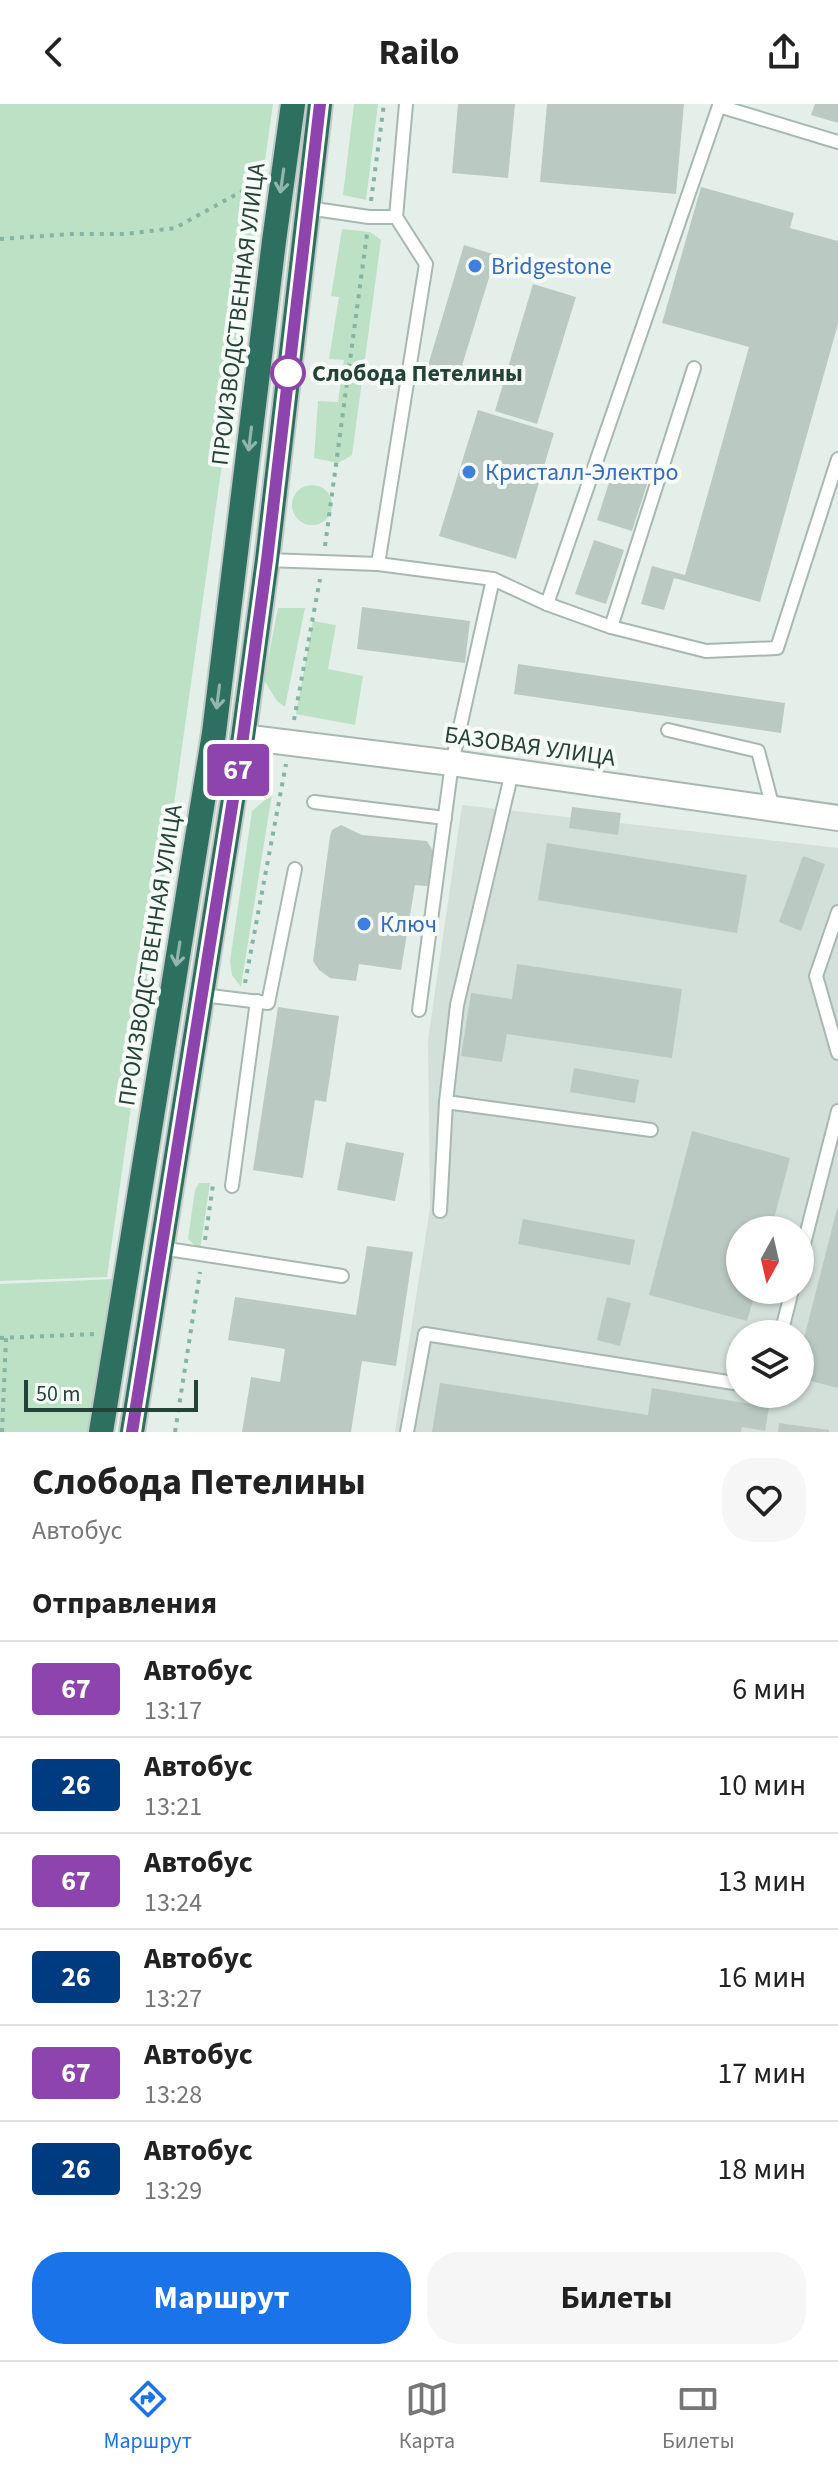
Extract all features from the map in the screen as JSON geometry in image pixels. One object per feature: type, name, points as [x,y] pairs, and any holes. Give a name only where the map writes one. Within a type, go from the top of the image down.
[{"type":"highway","name":"ПРОИЗВОДСТВЕННАЯ УЛИЦА","points":[[101,1432],[214,733],[293,104]]},
{"type":"highway","points":[[132,1432],[243,737],[267,560],[320,104]]},
{"type":"highway","name":"БАЗОВАЯ УЛИЦА","points":[[214,733],[243,737]]},
{"type":"street","name":"БАЗОВАЯ УЛИЦА","points":[[243,737],[452,763],[838,818]]},
{"type":"lane","points":[[378,564],[426,264],[396,217],[406,104]]},
{"type":"lane","points":[[547,604],[719,106],[838,142]]},
{"type":"lane","points":[[308,208],[369,217],[396,217]]},
{"type":"lane","points":[[611,627],[694,368]]},
{"type":"lane","points":[[267,560],[378,564],[493,579],[547,604],[611,627],[706,651],[777,648],[838,459]]},
{"type":"lane","points":[[419,1010],[452,763],[493,579]]},
{"type":"lane","points":[[668,730],[758,751],[773,808]]},
{"type":"lane","points":[[440,1211],[446,1102],[457,1005],[512,772]]},
{"type":"lane","points":[[314,802],[445,818]]},
{"type":"lane","points":[[202,995],[268,1003],[295,869]]},
{"type":"lane","points":[[838,912],[816,976],[838,1053]]},
{"type":"lane","points":[[232,1186],[257,1001]]},
{"type":"lane","points":[[446,1102],[651,1130]]},
{"type":"lane","points":[[811,1216],[838,1111]]},
{"type":"lane","points":[[161,1248],[342,1276]]},
{"type":"lane","points":[[407,1432],[425,1334],[726,1382]]},
{"type":"path","points":[[242,1000],[322,564],[384,104]]},
{"type":"path","points":[[0,239],[126,234],[175,228],[258,183]]},
{"type":"path","points":[[175,1432],[214,1179]]},
{"type":"path","points":[[2,1432],[3,1338],[116,1333]]},
{"type":"shaded area","points":[[462,805],[838,848],[838,1432],[395,1432],[430,1208],[428,1040]]},
{"type":"green space","points":[[0,104],[273,104],[107,1277],[0,1281]]},
{"type":"green space","points":[[354,104],[378,104],[366,200],[343,195]]},
{"type":"green space","points":[[342,229],[370,232],[381,240],[352,455],[338,463],[314,458],[318,401],[338,402],[344,360],[329,359],[339,297],[331,296]]},
{"type":"green space","points":[[312,485],[326,491],[332,505],[326,519],[312,525],[298,519],[292,505],[298,491]]},
{"type":"green space","points":[[278,608],[305,608],[285,707],[277,701],[264,680]]},
{"type":"green space","points":[[313,621],[336,625],[328,669],[363,676],[355,725],[296,714]]},
{"type":"green space","points":[[272,794],[241,987],[232,975],[230,961],[252,811]]},
{"type":"green space","points":[[199,1183],[210,1183],[200,1250],[188,1239],[195,1190]]},
{"type":"green space","points":[[114,1279],[90,1432],[0,1432],[0,1284]]},
{"type":"building","points":[[458,104],[515,104],[508,178],[452,173]]},
{"type":"building","points":[[547,104],[684,104],[676,194],[540,182]]},
{"type":"building","points":[[815,104],[838,104],[838,123],[811,115]]},
{"type":"building","points":[[701,187],[794,213],[790,228],[838,241],[838,324],[760,602],[674,578],[664,610],[641,604],[652,566],[685,575],[749,347],[662,323]]},
{"type":"building","points":[[464,245],[496,255],[457,382],[426,372]]},
{"type":"building","points":[[533,284],[576,297],[537,424],[495,411]]},
{"type":"building","points":[[478,410],[554,433],[516,559],[439,536]]},
{"type":"building","points":[[615,464],[650,475],[632,531],[597,520]]},
{"type":"building","points":[[594,540],[624,550],[606,604],[575,594]]},
{"type":"building","points":[[362,607],[470,621],[465,663],[357,649]]},
{"type":"building","points":[[518,664],[785,703],[781,733],[514,694]]},
{"type":"building","points":[[572,807],[621,813],[618,835],[569,828]]},
{"type":"building","name":"Ключ","points":[[341,825],[362,835],[427,841],[439,861],[435,887],[415,885],[401,970],[359,964],[356,981],[330,978],[313,961],[330,836],[332,830]]},
{"type":"building","points":[[547,843],[747,875],[737,933],[538,900]]},
{"type":"building","points":[[803,856],[825,864],[801,931],[779,922]]},
{"type":"building","points":[[517,964],[682,989],[672,1058],[507,1034],[502,1062],[461,1056],[471,993],[512,999]]},
{"type":"building","points":[[278,1007],[339,1016],[326,1102],[315,1100],[303,1178],[253,1170]]},
{"type":"building","points":[[574,1068],[639,1080],[635,1103],[570,1092]]},
{"type":"building","points":[[692,1131],[790,1158],[775,1216],[726,1216],[726,1304],[752,1304],[747,1320],[649,1295]]},
{"type":"building","points":[[346,1142],[404,1153],[395,1201],[337,1190]]},
{"type":"building","points":[[838,1209],[838,1388],[814,1382],[814,1320],[809,1320]]},
{"type":"building","points":[[523,1219],[635,1240],[630,1265],[518,1244]]},
{"type":"building","points":[[367,1246],[413,1252],[396,1366],[362,1361],[351,1432],[242,1432],[251,1377],[280,1382],[285,1349],[228,1340],[235,1297],[356,1315]]},
{"type":"building","points":[[607,1297],[631,1303],[620,1346],[597,1340]]},
{"type":"building","points":[[440,1383],[648,1415],[652,1388],[726,1400],[726,1408],[769,1408],[765,1431],[742,1427],[741,1432],[432,1432]]},
{"type":"building","points":[[779,1423],[829,1430],[829,1432],[778,1432]]},
{"type":"bus line","name":"67","points":[[132,1432],[243,737],[267,560],[320,104]]},
{"type":"place","name":"Bridgestone","points":[[475,266]]},
{"type":"place","name":"Слобода Петелины","points":[[288,373]]},
{"type":"place","name":"Кристалл-Электро","points":[[469,472]]},
{"type":"place","name":"Ключ","points":[[364,924]]}]
